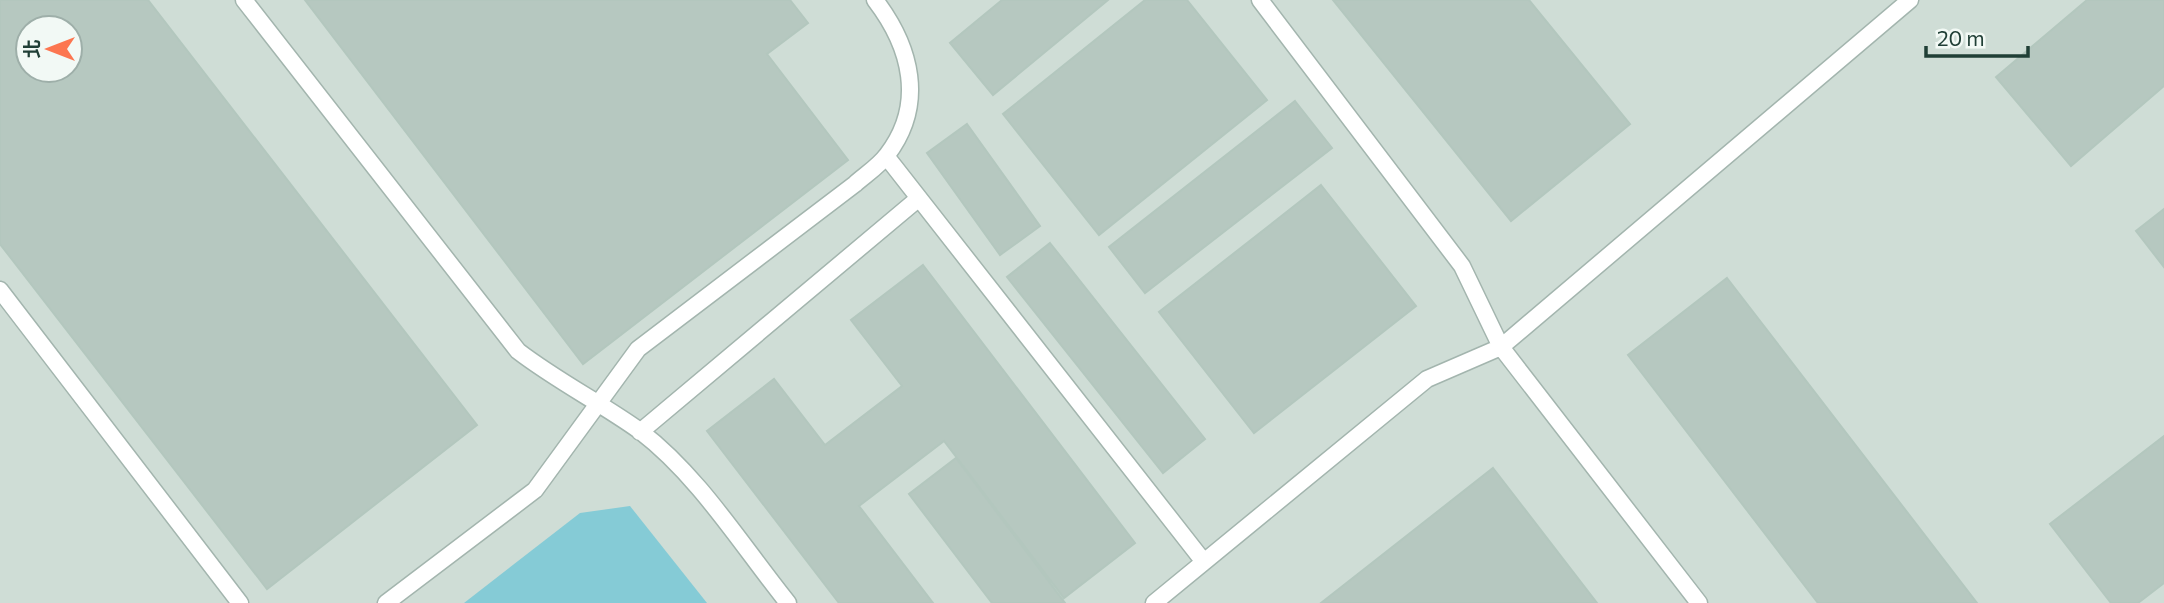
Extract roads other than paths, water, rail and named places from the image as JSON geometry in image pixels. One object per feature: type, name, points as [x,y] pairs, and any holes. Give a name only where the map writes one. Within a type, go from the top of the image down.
[{"type":"lane","points":[[244,0],[519,351],[640,432],[685,473],[788,603]]},
{"type":"lane","points":[[386,603],[535,490],[595,404],[638,349],[855,184],[886,156],[903,129],[912,97],[910,65],[891,21],[875,0]]},
{"type":"lane","points":[[1260,0],[1462,266],[1501,347],[1699,603]]},
{"type":"lane","points":[[1154,603],[1427,379],[1501,347],[1910,0]]},
{"type":"lane","points":[[886,156],[1204,562]]},
{"type":"lane","points":[[640,432],[919,198]]},
{"type":"lane","points":[[0,290],[240,603]]},
{"type":"water","points":[[630,506],[707,603],[464,603],[580,513]]}]
